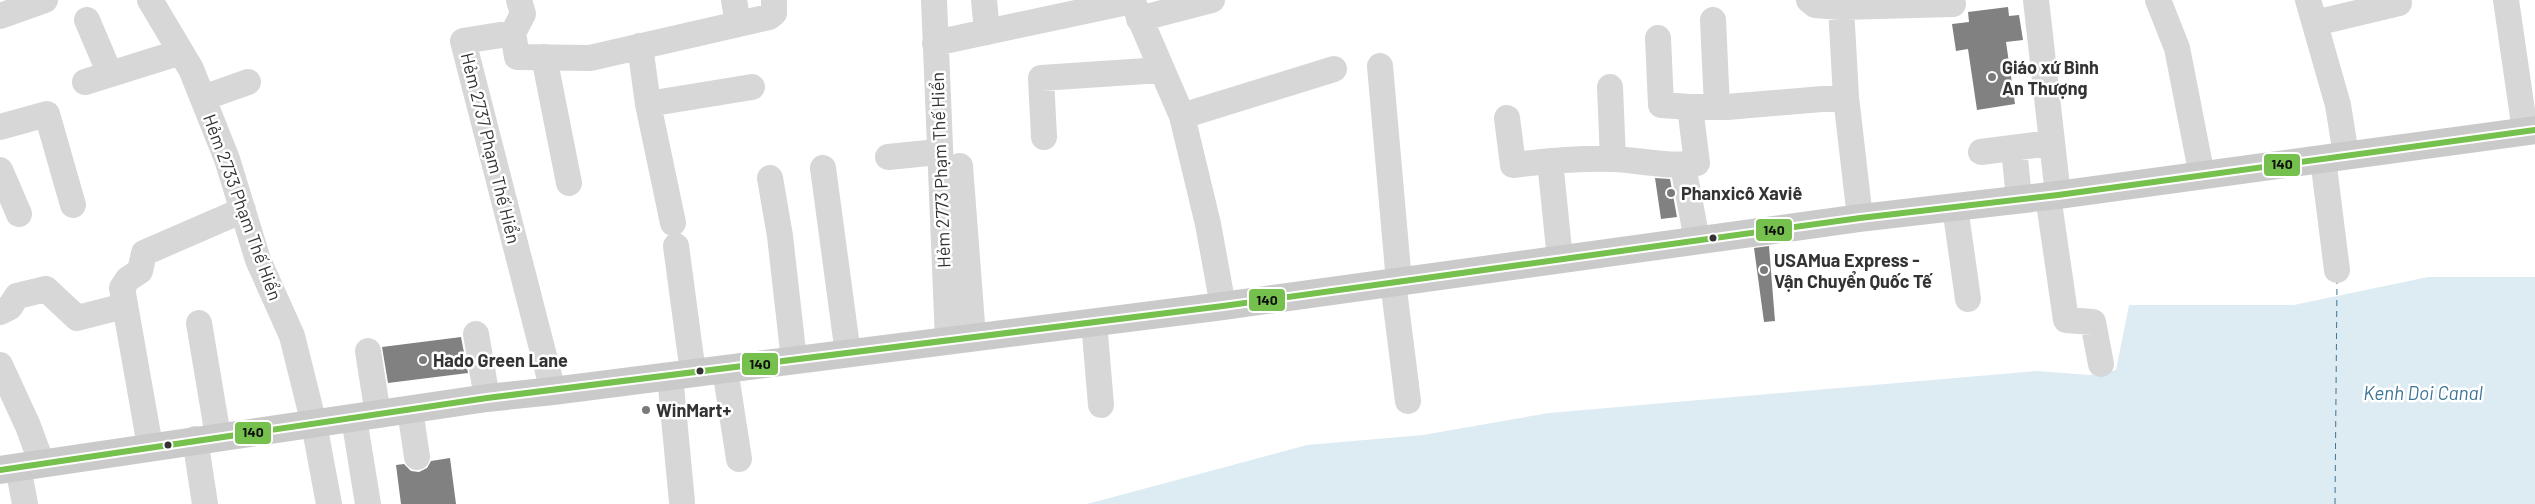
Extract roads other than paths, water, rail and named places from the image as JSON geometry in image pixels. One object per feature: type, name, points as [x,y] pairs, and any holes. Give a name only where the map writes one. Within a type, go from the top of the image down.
[{"type":"main road","points":[[20,467],[150,446],[487,398],[553,392],[1223,306],[1860,218],[2202,176],[2530,131]]},
{"type":"street","points":[[0,16],[45,0]]},
{"type":"street","name":"Hẻm 2733 Phạm Thế Hiển","points":[[150,0],[191,69],[227,159],[258,260],[292,336],[314,424],[329,504]]},
{"type":"street","points":[[519,0],[524,14],[513,33],[517,56],[590,58],[640,46],[736,12],[769,17],[774,13],[774,0]]},
{"type":"street","name":"Hẻm 2773 Phạm Thế Hiển","points":[[934,0],[935,43],[949,159],[960,339]]},
{"type":"street","points":[[984,0],[987,32]]},
{"type":"street","points":[[935,43],[987,32],[1063,8],[1134,7],[1212,0]]},
{"type":"street","points":[[1809,0],[1815,5],[1953,4]]},
{"type":"street","points":[[2036,0],[2051,143],[2053,195],[2066,320],[2092,322],[2100,364]]},
{"type":"street","points":[[2158,0],[2178,48],[2202,176]]},
{"type":"street","points":[[2506,0],[2530,131]]},
{"type":"street","points":[[2337,270],[2335,157],[2338,105],[2312,11],[2399,3]]},
{"type":"street","points":[[1840,4],[1846,97],[1860,218]]},
{"type":"street","points":[[1134,7],[1182,116],[1208,224],[1223,306]]},
{"type":"street","points":[[87,20],[110,74]]},
{"type":"street","points":[[1714,20],[1717,107]]},
{"type":"street","name":"Hẻm 2737 Phạm Thế Hiển","points":[[513,33],[463,40],[553,392]]},
{"type":"street","points":[[1658,38],[1661,105],[1717,107],[1846,97]]},
{"type":"street","points":[[640,46],[648,104],[674,235],[681,375],[682,502]]},
{"type":"street","points":[[85,82],[181,52]]},
{"type":"street","points":[[544,57],[569,183]]},
{"type":"street","points":[[1380,66],[1396,282],[1408,401]]},
{"type":"street","points":[[1182,116],[1334,69]]},
{"type":"street","points":[[1044,137],[1040,78],[1161,70]]},
{"type":"street","points":[[203,98],[248,82]]},
{"type":"street","points":[[648,104],[752,87]]},
{"type":"street","points":[[1610,87],[1613,159]]},
{"type":"street","points":[[1507,118],[1513,165],[1550,160],[1613,159],[1683,166],[1697,163],[1690,107]]},
{"type":"street","points":[[0,127],[46,114],[73,205]]},
{"type":"street","points":[[1981,152],[2051,143]]},
{"type":"street","points":[[2014,148],[2019,199]]},
{"type":"street","points":[[888,157],[949,159]]},
{"type":"street","points":[[1550,160],[1560,259]]},
{"type":"street","points":[[1683,166],[1697,240]]},
{"type":"street","points":[[823,168],[848,354]]},
{"type":"street","points":[[0,170],[19,214]]},
{"type":"street","points":[[770,178],[780,236],[794,360]]},
{"type":"street","points":[[1955,207],[1968,299]]},
{"type":"street","points":[[150,446],[122,288],[128,279],[140,271],[144,253],[242,210]]},
{"type":"street","points":[[0,312],[10,307],[17,296],[46,289],[78,318],[124,306]]},
{"type":"street","points":[[1094,322],[1101,405]]},
{"type":"street","points":[[199,323],[206,438],[205,504]]},
{"type":"street","points":[[476,334],[487,398]]},
{"type":"street","points":[[368,350],[366,416],[368,504]]},
{"type":"street","points":[[0,365],[28,426],[20,467],[25,504]]},
{"type":"street","points":[[725,369],[739,459]]},
{"type":"street","points":[[410,410],[417,457]]},
{"type":"water","name":"Kenh Doi Canal","points":[[2428,277],[2535,277],[2535,504],[1087,504],[1307,445],[1423,435],[1549,413],[2036,371],[2090,375],[2116,370],[2129,305],[2294,305]]},
{"type":"place","name":"Giáo xứ Bình An Thượng","points":[[1992,77]]},
{"type":"place","name":"Phanxicô Xaviê","points":[[1671,193]]},
{"type":"place","name":"USAMua Express - Vận Chuyển Quốc Tế","points":[[1764,270]]},
{"type":"place","name":"Hado Green Lane","points":[[423,360]]},
{"type":"place","name":"WinMart+","points":[[646,410]]}]
